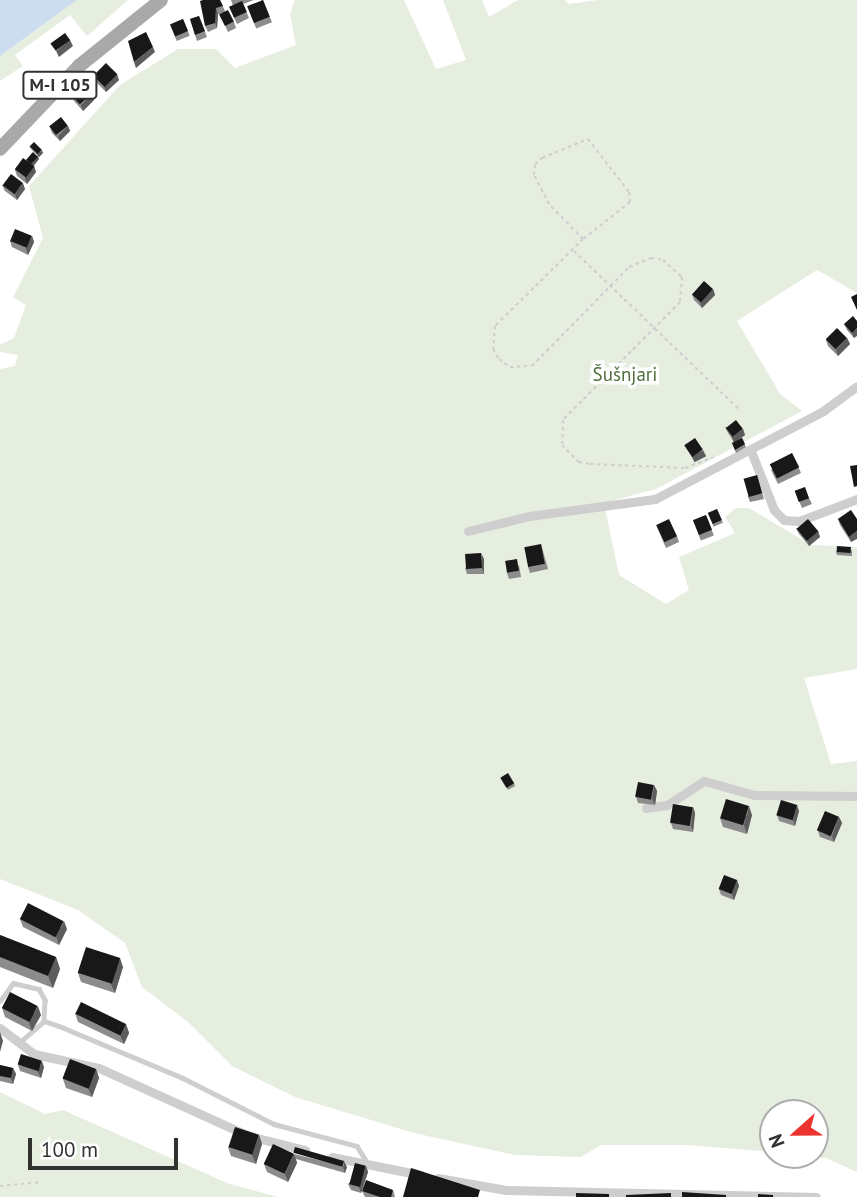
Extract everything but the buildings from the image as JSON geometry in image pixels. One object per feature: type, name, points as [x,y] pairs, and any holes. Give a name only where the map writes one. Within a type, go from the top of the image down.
[{"type":"main road","name":"M-I 105","points":[[0,149],[79,66],[161,0]]},
{"type":"street","points":[[468,531],[529,516],[655,499],[724,466],[854,390],[857,404]]},
{"type":"street","points":[[751,451],[774,510],[784,520],[799,521],[857,499]]},
{"type":"street","points":[[646,808],[667,805],[704,781],[755,795],[857,796]]},
{"type":"street","points":[[0,1028],[34,1054],[99,1068],[142,1085],[249,1136],[368,1167],[506,1190],[816,1197]]},
{"type":"lane","points":[[0,1002],[13,983],[39,989],[45,1000],[44,1021],[20,1042]]},
{"type":"lane","points":[[44,1021],[172,1073],[274,1124],[357,1146],[368,1167]]},
{"type":"path","points":[[583,239],[549,204],[534,174],[535,164],[542,158],[587,139],[631,197],[628,205],[583,239],[495,326],[493,348],[499,359],[510,367],[524,368],[539,361],[610,285],[640,261],[663,260],[674,267],[684,290],[680,302],[563,420],[562,445],[579,462],[590,464],[685,468],[715,457],[724,466]]},
{"type":"path","points":[[573,250],[740,410]]},
{"type":"path","points":[[0,1186],[41,1182]]},
{"type":"green space","points":[[77,0],[128,0],[87,36],[70,15],[15,55],[23,66],[0,81],[0,56]]},
{"type":"green space","name":"Šušnjari","points":[[295,0],[404,0],[436,69],[466,60],[443,0],[482,0],[489,17],[518,0],[565,0],[569,4],[598,0],[857,0],[857,293],[817,270],[737,321],[780,394],[802,411],[656,489],[604,503],[619,575],[666,604],[689,590],[679,557],[735,533],[725,517],[736,508],[749,508],[811,545],[857,547],[857,669],[804,678],[831,764],[857,761],[857,1172],[829,1159],[829,1099],[759,1099],[759,1151],[687,1145],[601,1145],[581,1157],[515,1155],[414,1133],[295,1097],[232,1066],[188,1022],[142,987],[125,943],[78,910],[0,879],[0,369],[15,366],[18,355],[0,352],[0,345],[14,338],[26,305],[13,297],[43,238],[29,186],[120,85],[178,49],[216,49],[235,68],[296,45],[290,14]]},
{"type":"green space","points":[[0,1092],[45,1114],[63,1110],[227,1183],[278,1197],[0,1197]]},
{"type":"water","points":[[0,0],[77,0],[0,56]]}]
